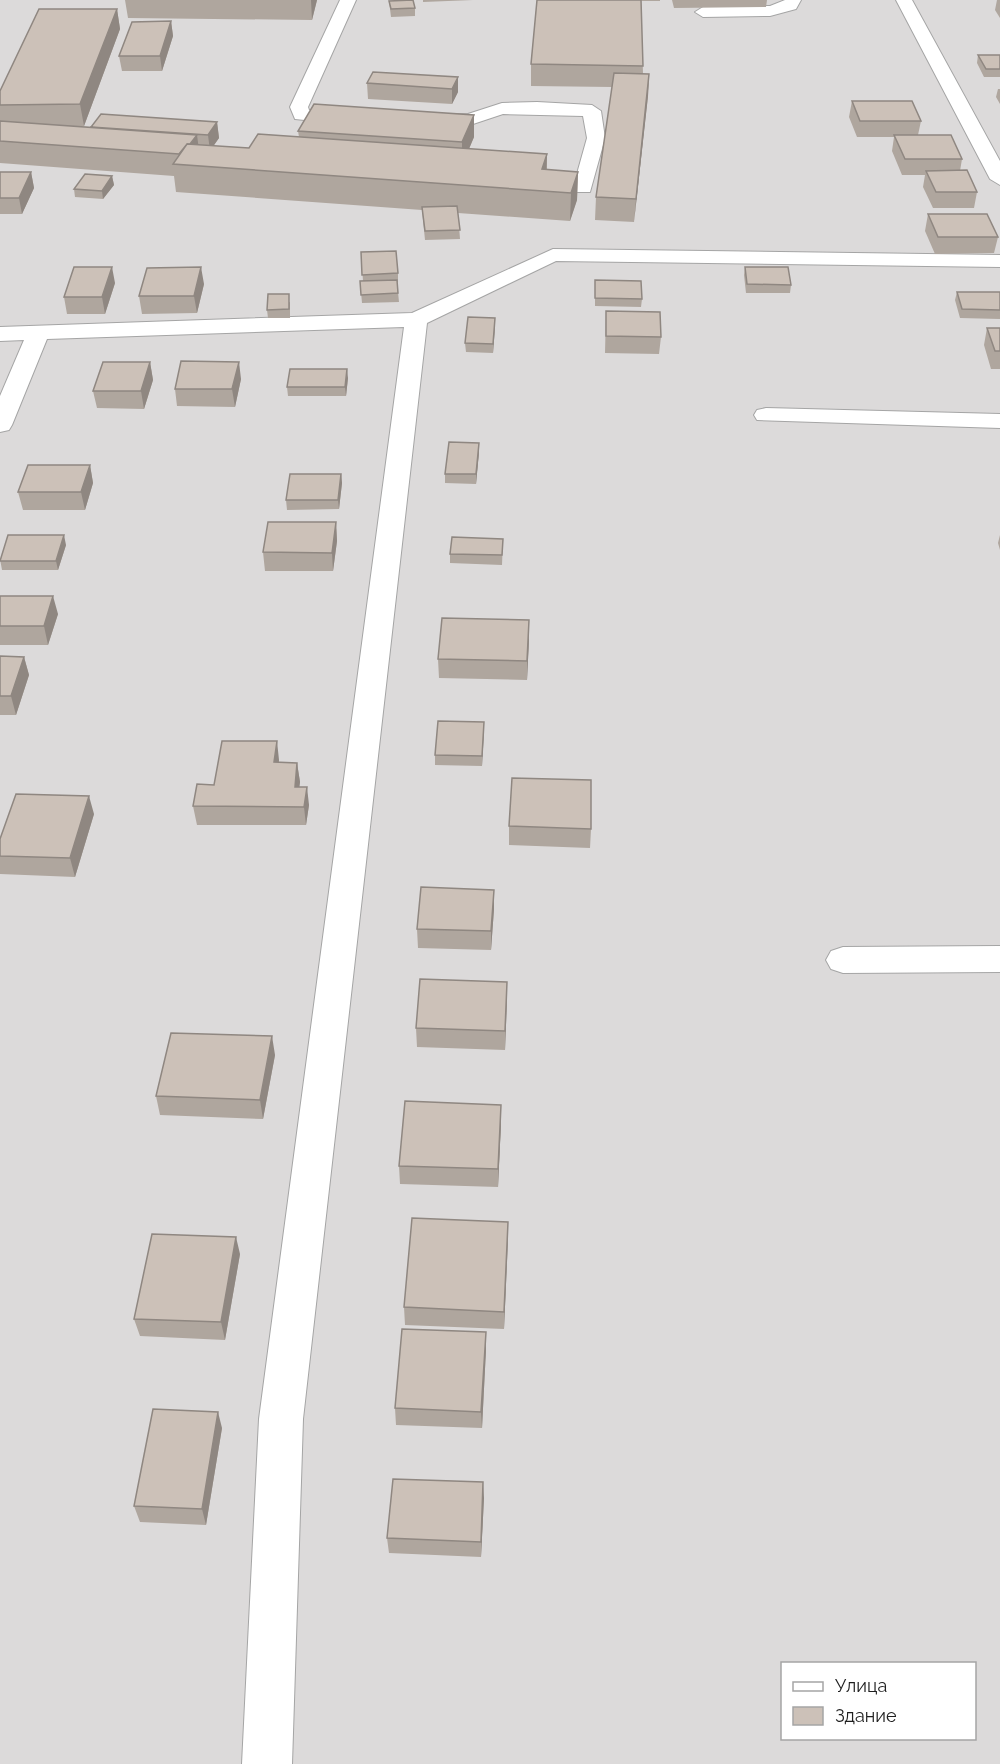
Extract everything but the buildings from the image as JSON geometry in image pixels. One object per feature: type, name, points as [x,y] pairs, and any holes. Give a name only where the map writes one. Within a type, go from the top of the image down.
[{"type":"street","points":[[348,0],[298,107],[302,115],[366,119]]},
{"type":"street","points":[[703,12],[770,11],[790,6],[793,0]]},
{"type":"street","points":[[904,0],[1000,179]]},
{"type":"street","points":[[410,120],[470,119],[502,109],[592,111],[596,138],[583,188]]},
{"type":"street","points":[[0,334],[416,320],[553,255],[1000,261]]},
{"type":"street","points":[[267,1764],[281,1419],[416,320]]},
{"type":"street","points":[[0,425],[38,333]]},
{"type":"street","points":[[766,415],[1000,421]]},
{"type":"street","points":[[843,960],[1000,959]]},
{"type":"shaded area","points":[[0,0],[1000,0],[1000,1764],[0,1764]]}]
